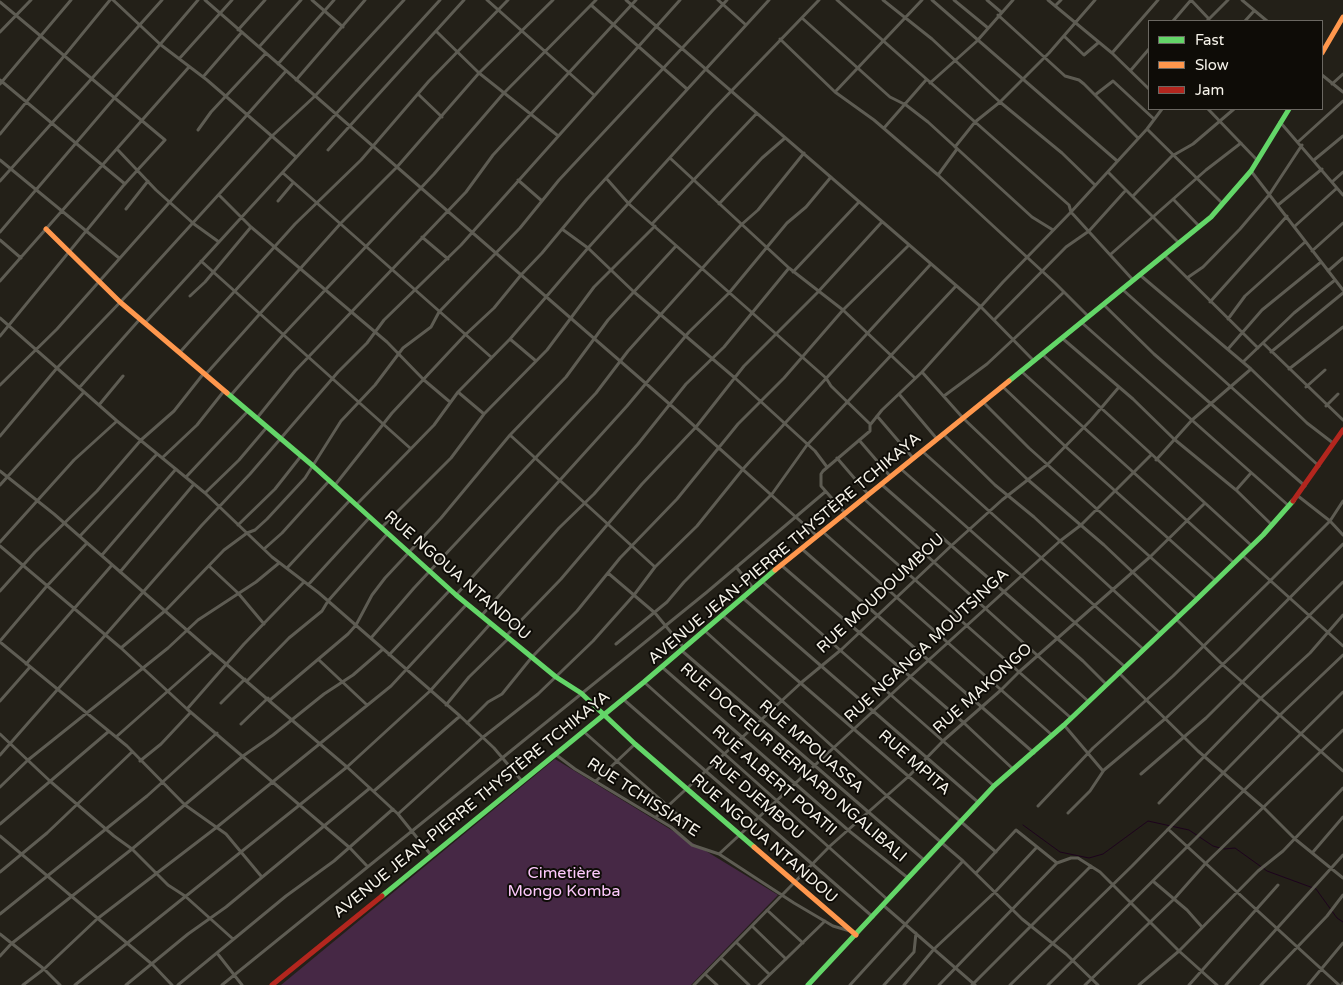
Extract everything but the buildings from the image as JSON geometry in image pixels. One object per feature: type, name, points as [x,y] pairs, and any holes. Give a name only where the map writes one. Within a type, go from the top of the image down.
[{"type":"street","points":[[0,32],[31,0]]},
{"type":"street","points":[[71,0],[1,82],[125,184]]},
{"type":"street","points":[[0,134],[112,0],[161,45],[180,58],[226,96],[296,157]]},
{"type":"street","points":[[0,181],[162,0]]},
{"type":"street","points":[[0,232],[198,0]]},
{"type":"street","points":[[205,0],[719,447],[817,536]]},
{"type":"street","points":[[180,58],[219,12],[232,0]]},
{"type":"street","points":[[203,77],[265,0]]},
{"type":"street","points":[[258,47],[301,0]]},
{"type":"street","points":[[312,0],[343,27]]},
{"type":"street","points":[[278,64],[334,0]]},
{"type":"street","points":[[296,80],[365,0]]},
{"type":"street","points":[[0,436],[57,368],[194,224],[272,136],[315,96],[404,0]]},
{"type":"street","points":[[145,323],[440,0]]},
{"type":"street","points":[[328,150],[464,0]]},
{"type":"street","points":[[488,0],[570,71],[594,95]]},
{"type":"street","points":[[181,351],[316,202],[372,147],[457,51],[508,0]]},
{"type":"street","points":[[0,591],[23,565],[97,491],[141,440],[174,411],[341,223],[397,167],[479,73],[553,0]]},
{"type":"street","points":[[231,395],[283,335],[421,189],[503,94],[596,0]]},
{"type":"street","points":[[626,0],[831,177],[881,223],[981,307],[1034,360]]},
{"type":"street","points":[[257,418],[307,357],[466,192],[493,155],[636,0]]},
{"type":"street","points":[[0,755],[57,688],[144,593],[413,289],[448,259],[680,0]]},
{"type":"street","points":[[718,0],[746,25]]},
{"type":"street","points":[[121,648],[166,610],[224,550],[247,533],[255,530],[267,519],[305,478],[341,421],[360,401],[399,352],[431,327],[439,312],[496,254],[542,201],[727,0]]},
{"type":"street","points":[[335,486],[384,422],[488,315],[606,178],[769,0]]},
{"type":"street","points":[[837,0],[882,41],[914,66],[928,81],[1069,205],[1071,212],[1111,254],[1133,281]]},
{"type":"street","points":[[882,0],[932,39],[1000,102],[1062,154],[1095,185]]},
{"type":"street","points":[[834,92],[922,0]]},
{"type":"street","points":[[932,0],[1022,80],[1054,104],[1116,160]]},
{"type":"street","points":[[954,0],[988,28]]},
{"type":"street","points":[[988,0],[1000,14],[1065,76],[1079,80],[1138,138]]},
{"type":"street","points":[[884,128],[928,81],[977,41],[1013,0]]},
{"type":"street","points":[[1048,0],[1112,53],[1148,86]]},
{"type":"street","points":[[1055,6],[1061,0]]},
{"type":"street","points":[[938,175],[975,122],[1000,102],[1045,57],[1095,0]]},
{"type":"street","points":[[1112,53],[1158,0]]},
{"type":"street","points":[[1174,20],[1191,0],[1208,20],[1228,0]]},
{"type":"street","points":[[1242,0],[1266,20]]},
{"type":"street","points":[[357,504],[434,424],[458,392],[510,339],[588,248],[816,1]]},
{"type":"street","points":[[0,2],[165,140],[125,184],[0,336]]},
{"type":"street","points":[[591,5],[615,24],[687,89]]},
{"type":"street","points":[[1246,20],[1254,11]]},
{"type":"street","points":[[1323,51],[1343,17]]},
{"type":"street","points":[[802,18],[890,97],[906,105],[956,148],[1032,217],[1053,230]]},
{"type":"street","points":[[437,32],[503,94],[558,135]]},
{"type":"street","points":[[1064,36],[1084,55],[1088,54],[1098,42]]},
{"type":"street","points":[[780,39],[834,92],[884,128],[938,175],[1088,316]]},
{"type":"street","points":[[1131,70],[1148,50]]},
{"type":"street","points":[[198,130],[226,96],[266,53]]},
{"type":"street","points":[[0,281],[190,67]]},
{"type":"street","points":[[0,385],[57,329],[99,280],[249,116],[286,71]]},
{"type":"street","points":[[1332,84],[1343,74]]},
{"type":"street","points":[[1323,76],[1343,92]]},
{"type":"street","points":[[1095,95],[1113,81],[1154,119]]},
{"type":"street","points":[[418,94],[442,117]]},
{"type":"street","points":[[1299,140],[1343,101]]},
{"type":"street","points":[[1071,718],[914,580],[844,514],[821,486],[821,474],[870,431],[870,425],[877,416],[922,372],[1071,212],[1108,172],[1116,160],[1147,129],[1161,110]]},
{"type":"street","points":[[1209,110],[1221,120],[1257,160]]},
{"type":"street","points":[[1132,196],[1174,155],[1193,144],[1233,110]]},
{"type":"street","name":"AVENUE JEAN-PIERRE THYSTÈRE TCHIKAYA","points":[[272,985],[521,780],[644,682],[817,536],[1199,226],[1223,204],[1251,171],[1288,110]]},
{"type":"street","points":[[382,527],[451,458],[484,414],[536,361],[612,269],[757,113]]},
{"type":"street","points":[[1280,122],[1299,140],[1343,195]]},
{"type":"street","points":[[1147,129],[1223,204]]},
{"type":"street","points":[[1314,160],[1343,136]]},
{"type":"street","points":[[719,204],[742,178],[785,138]]},
{"type":"street","points":[[1111,254],[1173,199],[1242,143]]},
{"type":"street","points":[[1187,278],[1221,249],[1269,195],[1302,145]]},
{"type":"street","points":[[117,149],[194,224],[219,242]]},
{"type":"street","points":[[371,638],[596,393],[660,314],[741,224],[758,210],[804,154]]},
{"type":"street","points":[[670,158],[793,272],[842,310],[915,378]]},
{"type":"street","points":[[0,160],[119,258]]},
{"type":"street","points":[[1278,205],[1322,169]]},
{"type":"street","points":[[1251,171],[1343,291],[1271,352]]},
{"type":"street","points":[[283,172],[293,183],[368,246],[413,289],[491,357]]},
{"type":"street","points":[[1108,172],[1179,243]]},
{"type":"street","points":[[1332,182],[1343,172]]},
{"type":"street","points":[[456,595],[646,384],[686,335],[729,292],[766,247],[791,219],[806,207],[831,177]]},
{"type":"street","points":[[606,178],[629,204],[826,378],[870,425]]},
{"type":"street","points":[[518,180],[542,201]]},
{"type":"street","points":[[126,209],[148,181]]},
{"type":"street","points":[[278,201],[293,183]]},
{"type":"street","points":[[1295,226],[1337,188]]},
{"type":"street","points":[[994,320],[1066,247],[1089,231],[1126,190]]},
{"type":"street","points":[[219,195],[251,227],[276,246],[349,312],[399,352],[424,380],[450,402]]},
{"type":"street","points":[[1173,199],[1199,226]]},
{"type":"street","points":[[793,272],[859,202]]},
{"type":"street","points":[[1210,302],[1287,216]]},
{"type":"street","points":[[1312,251],[1343,222]]},
{"type":"street","points":[[446,705],[475,671],[561,579],[642,484],[696,427],[735,378],[818,293],[881,223]]},
{"type":"street","points":[[190,296],[251,227]]},
{"type":"street","name":"RUE NGOUA NTANDOU","points":[[46,229],[71,251],[120,302],[181,351],[205,374],[357,504],[450,590],[556,677],[581,693],[602,715],[856,936]]},
{"type":"street","points":[[562,229],[588,248],[634,292],[735,378],[808,445],[827,467]]},
{"type":"street","points":[[422,237],[448,259]]},
{"type":"street","points":[[0,240],[21,258]]},
{"type":"street","points":[[1228,319],[1245,296],[1305,242]]},
{"type":"street","points":[[240,724],[319,660],[356,625],[372,595],[408,552],[441,518],[510,435],[566,377],[634,292],[676,246]]},
{"type":"street","points":[[467,723],[488,702],[502,694],[532,657],[580,608],[632,545],[677,498],[719,447],[802,357],[842,310],[908,246]]},
{"type":"street","points":[[1164,256],[1258,348]]},
{"type":"street","points":[[1328,271],[1343,258]]},
{"type":"street","points":[[201,261],[307,357],[384,422],[410,448]]},
{"type":"street","points":[[1228,349],[1262,310],[1320,262]]},
{"type":"street","points":[[398,814],[482,738],[556,677],[634,595],[655,567],[697,526],[743,469],[930,265]]},
{"type":"street","points":[[482,615],[638,444],[669,404],[753,314],[790,268]]},
{"type":"street","points":[[1140,275],[1243,362],[1307,423],[1333,443]]},
{"type":"street","points":[[1243,362],[1294,313],[1335,280]]},
{"type":"street","points":[[616,644],[655,613],[772,494],[808,445],[956,286]]},
{"type":"street","points":[[1122,289],[1319,467]]},
{"type":"street","points":[[944,396],[987,364],[1064,292]]},
{"type":"street","points":[[1103,304],[1154,354],[1305,486]]},
{"type":"street","points":[[0,318],[79,388],[205,493],[279,563],[328,601],[460,716],[501,756],[521,780]]},
{"type":"street","points":[[79,388],[140,319]]},
{"type":"street","points":[[1081,322],[1290,506]]},
{"type":"street","points":[[1289,369],[1343,327]]},
{"type":"street","points":[[1062,338],[1119,387],[1174,439],[1236,490],[1272,525]]},
{"type":"street","points":[[510,339],[536,361]]},
{"type":"street","points":[[1263,343],[1326,406],[1343,420]]},
{"type":"street","points":[[1042,354],[1252,546]]},
{"type":"street","points":[[1156,460],[1192,420],[1251,369]]},
{"type":"street","points":[[1306,386],[1325,370]]},
{"type":"street","points":[[1021,371],[1084,426],[1133,474],[1188,521],[1234,564]]},
{"type":"street","points":[[922,372],[963,418],[1027,479],[1132,572],[1223,665],[1343,770]]},
{"type":"street","points":[[99,405],[123,376]]},
{"type":"street","points":[[1002,386],[1066,447],[1216,581]]},
{"type":"street","name":"RUE MOUDOUMBOU","points":[[656,818],[802,682],[842,649],[951,546],[1008,495],[1048,464],[1066,447],[1119,387]]},
{"type":"street","points":[[162,458],[197,425],[225,390]]},
{"type":"street","points":[[0,485],[84,392]]},
{"type":"street","points":[[458,392],[484,414]]},
{"type":"street","points":[[899,394],[937,439]]},
{"type":"street","points":[[1326,406],[1338,394]]},
{"type":"street","points":[[983,402],[1096,510],[1197,599]]},
{"type":"street","points":[[186,477],[248,410]]},
{"type":"street","points":[[877,416],[913,458]]},
{"type":"street","points":[[0,542],[74,460],[117,420]]},
{"type":"street","points":[[205,493],[239,460],[267,426]]},
{"type":"street","points":[[808,985],[856,936],[882,905],[994,786],[1053,736],[1142,648],[1243,556],[1298,496],[1343,430]]},
{"type":"street","points":[[943,434],[1160,633]]},
{"type":"street","points":[[510,435],[655,567]]},
{"type":"street","points":[[859,440],[890,477]]},
{"type":"street","points":[[922,451],[1142,648]]},
{"type":"street","points":[[80,536],[157,454]]},
{"type":"street","name":"RUE NGANGA MOUTSINGA","points":[[719,854],[928,660],[968,626],[1060,541],[1081,525],[1151,455]]},
{"type":"street","points":[[238,525],[275,489],[301,456]]},
{"type":"street","points":[[837,458],[866,497],[985,610],[1089,702]]},
{"type":"street","points":[[102,555],[176,469]]},
{"type":"street","points":[[901,469],[1022,575],[1073,623],[1124,666]]},
{"type":"street","points":[[0,471],[80,536],[225,664],[348,767],[398,814],[431,855]]},
{"type":"street","points":[[1236,490],[1251,473]]},
{"type":"street","points":[[264,549],[282,533],[329,481]]},
{"type":"street","points":[[120,572],[194,484]]},
{"type":"street","points":[[881,484],[1106,684]]},
{"type":"street","points":[[222,985],[501,756],[736,567],[825,492]]},
{"type":"street","points":[[1298,496],[1330,521],[1343,535]]},
{"type":"street","points":[[287,568],[351,499]]},
{"type":"street","points":[[1038,806],[1089,753],[1205,645],[1330,521],[1343,501]]},
{"type":"street","name":"RUE MAKONGO","points":[[694,985],[830,846],[909,776],[944,740],[1056,638],[1150,556],[1204,504]]},
{"type":"street","points":[[140,761],[161,744],[225,664],[370,517]]},
{"type":"street","points":[[823,532],[1053,736]]},
{"type":"street","points":[[221,703],[289,638],[322,611],[328,601],[388,533]]},
{"type":"street","points":[[87,543],[46,586],[0,641],[116,737],[185,805],[217,827],[241,851],[261,876]]},
{"type":"street","points":[[1068,813],[1090,791],[1103,771],[1166,718],[1223,665],[1343,544]]},
{"type":"street","points":[[0,546],[121,648],[142,669],[350,848],[367,866]]},
{"type":"street","points":[[802,549],[1034,753]]},
{"type":"street","points":[[1243,556],[1310,614],[1343,646]]},
{"type":"street","points":[[0,787],[28,760],[87,714],[207,614],[238,594],[279,563]]},
{"type":"street","points":[[26,664],[112,565]]},
{"type":"street","points":[[209,566],[238,594],[264,624]]},
{"type":"street","points":[[781,566],[964,723],[1013,769]]},
{"type":"street","points":[[736,567],[754,589]]},
{"type":"street","name":"RUE MPOUASSA","points":[[608,573],[655,613],[683,649],[761,721],[925,861]]},
{"type":"street","points":[[763,582],[799,616],[842,649],[994,786]]},
{"type":"street","points":[[1142,774],[1185,737],[1343,582]]},
{"type":"street","points":[[389,655],[450,590]]},
{"type":"street","points":[[744,599],[979,803]]},
{"type":"street","points":[[23,985],[44,969],[97,919],[217,827],[407,671],[467,604]]},
{"type":"street","points":[[1159,803],[1261,698],[1310,653],[1343,615]]},
{"type":"street","name":"RUE MPITA","points":[[723,616],[802,682],[996,852]]},
{"type":"street","points":[[75,985],[125,943],[348,767],[430,691],[491,623]]},
{"type":"street","points":[[705,631],[886,795],[963,861],[1031,927],[1073,960],[1098,985]]},
{"type":"street","points":[[0,956],[11,944],[132,849],[243,756],[383,650]]},
{"type":"street","points":[[116,737],[212,652]]},
{"type":"street","points":[[1010,985],[1280,714],[1343,655]]},
{"type":"street","points":[[319,660],[367,705]]},
{"type":"street","points":[[0,701],[30,667]]},
{"type":"street","name":"RUE DOCTEUR BERNARD NGALIBALI","points":[[662,667],[848,830],[908,878]]},
{"type":"street","points":[[1118,672],[1295,839],[1343,878]]},
{"type":"street","name":"RUE ALBERT POATII","points":[[644,682],[724,755],[830,846],[888,900]]},
{"type":"street","points":[[1048,985],[1154,882],[1243,790],[1343,692]]},
{"type":"street","name":"RUE DJEMBOU","points":[[623,698],[873,917]]},
{"type":"street","points":[[126,985],[372,789],[460,716]]},
{"type":"street","points":[[1064,725],[1103,771]]},
{"type":"street","points":[[1085,985],[1174,899],[1205,864],[1343,730]]},
{"type":"street","points":[[582,731],[687,823]]},
{"type":"street","points":[[0,824],[108,732]]},
{"type":"street","points":[[0,914],[106,829],[217,733]]},
{"type":"street","points":[[0,734],[12,742],[51,782],[132,849],[168,885],[185,896],[233,939]]},
{"type":"street","points":[[596,781],[635,744]]},
{"type":"street","points":[[0,872],[132,752]]},
{"type":"street","name":"RUE TCHISSIATE","points":[[554,754],[575,770],[677,831],[692,845],[719,854],[782,896],[825,921],[841,929],[851,931]]},
{"type":"street","points":[[1139,985],[1179,951],[1295,839],[1343,788]]},
{"type":"street","points":[[178,985],[233,939],[350,848],[393,809]]},
{"type":"street","points":[[1312,852],[1343,817]]},
{"type":"street","points":[[1167,828],[1320,968],[1341,984]]},
{"type":"street","points":[[976,873],[1016,830],[1057,863]]},
{"type":"street","points":[[0,836],[23,853],[97,919],[153,965],[172,985]]},
{"type":"street","points":[[904,985],[934,949],[994,892],[1037,847]]},
{"type":"street","points":[[1226,985],[1343,855]]},
{"type":"street","points":[[939,985],[954,967],[1057,863],[1065,859],[1078,858],[1091,866],[1112,884],[1179,951],[1217,985]]},
{"type":"street","points":[[850,985],[963,861]]},
{"type":"street","points":[[882,905],[916,932],[974,984],[1091,866]]},
{"type":"street","points":[[1154,882],[1202,927]]},
{"type":"street","points":[[1189,985],[1258,910],[1278,885]]},
{"type":"street","points":[[1261,985],[1327,916],[1343,895]]},
{"type":"street","points":[[767,910],[803,943]]},
{"type":"street","points":[[759,985],[825,921]]},
{"type":"street","points":[[752,926],[786,959]]},
{"type":"street","points":[[884,985],[914,952],[916,932]]},
{"type":"street","points":[[0,934],[44,969],[60,985]]},
{"type":"street","points":[[736,942],[769,974]]},
{"type":"street","points":[[1308,985],[1320,968],[1343,943]]},
{"type":"street","points":[[217,953],[242,985]]},
{"type":"street","points":[[721,958],[749,985]]},
{"type":"street","points":[[705,974],[717,985]]},
{"type":"green space","name":"Cimetière Mongo Komba","points":[[555,759],[778,895],[691,985],[281,985]]},
{"type":"waterway","points":[[1023,825],[1060,852],[1089,858],[1103,854],[1148,821],[1189,830],[1213,846],[1220,848]]},
{"type":"waterway","points":[[1224,849],[1235,848],[1267,871],[1316,889],[1337,918],[1343,922]]},
{"type":"traffic: fast","points":[[1009,381],[1211,217],[1251,171],[1288,110]]},
{"type":"traffic: fast","points":[[227,393],[312,465],[456,595],[556,677],[581,693],[635,744],[754,847]]},
{"type":"traffic: fast","points":[[808,985],[994,786],[1064,725],[1197,599],[1263,535],[1293,501]]},
{"type":"traffic: fast","points":[[382,896],[644,682],[775,570]]},
{"type":"traffic: slow","points":[[1323,51],[1343,17]]},
{"type":"traffic: slow","points":[[46,229],[120,302],[227,393]]},
{"type":"traffic: slow","points":[[775,570],[1009,381]]},
{"type":"traffic: slow","points":[[754,847],[856,935]]},
{"type":"traffic: jam","points":[[1293,501],[1343,430]]},
{"type":"traffic: jam","points":[[272,985],[382,896]]}]
